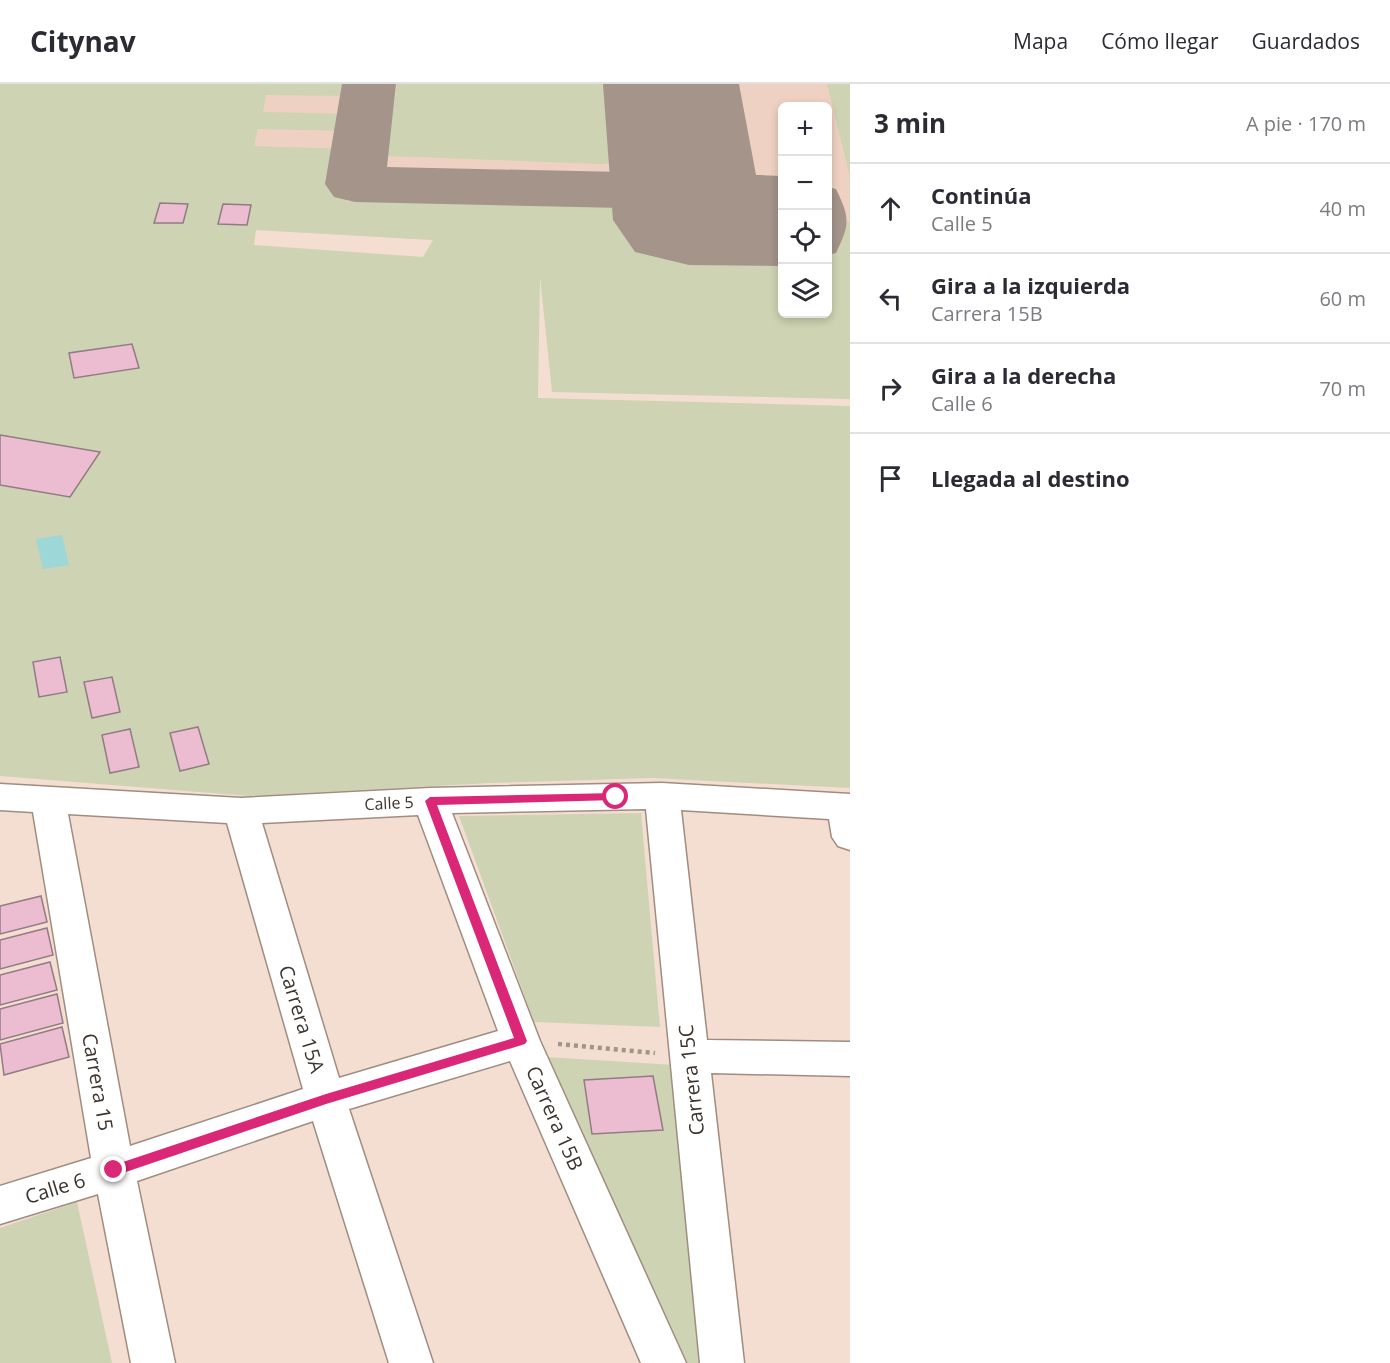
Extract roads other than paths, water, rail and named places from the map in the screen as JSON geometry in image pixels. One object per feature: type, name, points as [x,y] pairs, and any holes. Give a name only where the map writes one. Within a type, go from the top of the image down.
[{"type":"street","name":"Calle 5","points":[[0,796],[241,811],[430,801],[662,796],[848,817]]},
{"type":"street","name":"Carrera 15C","points":[[662,796],[722,1363]]},
{"type":"street","name":"Carrera 15","points":[[48,800],[114,1170],[153,1363]]},
{"type":"street","name":"Carrera 15B","points":[[430,801],[521,1041],[664,1363]]},
{"type":"street","name":"Carrera 15A","points":[[241,811],[326,1099],[411,1363]]},
{"type":"street","name":"Calle 6","points":[[0,1205],[114,1170],[326,1099],[521,1041]]},
{"type":"street","points":[[689,1056],[850,1059]]},
{"type":"water","points":[[62,535],[69,565],[43,569],[36,539]]}]
